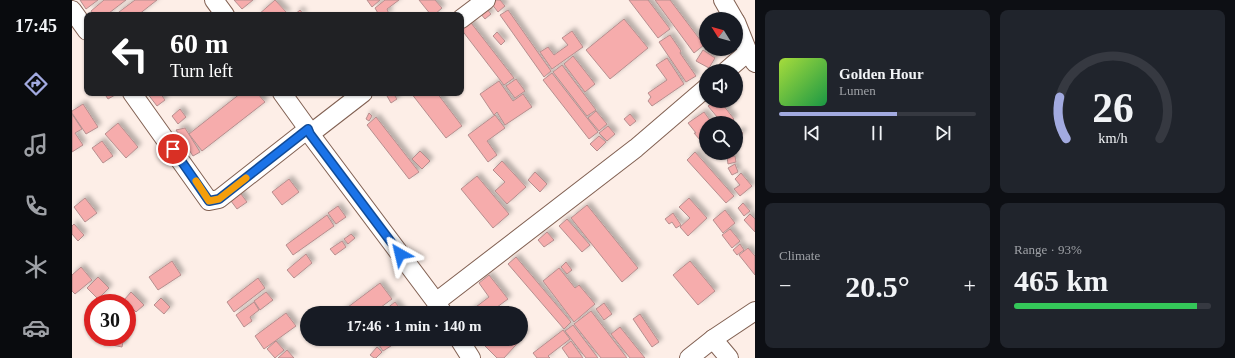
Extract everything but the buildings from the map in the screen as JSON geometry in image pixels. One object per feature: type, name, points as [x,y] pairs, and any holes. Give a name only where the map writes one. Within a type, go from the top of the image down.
[{"type":"street","points":[[214,0],[223,12]]},
{"type":"street","points":[[723,0],[730,12]]},
{"type":"street","points":[[735,12],[735,8],[739,0]]},
{"type":"street","points":[[464,16],[478,2]]},
{"type":"street","points":[[72,10],[84,27]]},
{"type":"street","points":[[740,64],[752,58],[743,38]]},
{"type":"street","points":[[440,306],[636,148],[699,94]]},
{"type":"street","points":[[134,96],[209,201],[219,199],[309,131],[359,96]]},
{"type":"street","points":[[284,96],[438,306]]},
{"type":"street","points":[[689,358],[713,339],[755,311]]},
{"type":"street","points":[[713,339],[729,358]]},
{"type":"street","points":[[463,346],[471,358]]},
{"type":"slow traffic","points":[[196,181],[209,201],[219,199],[246,178]]},
{"type":"route","points":[[173,149],[209,201],[219,199],[308,129],[310,134],[400,254]]}]
